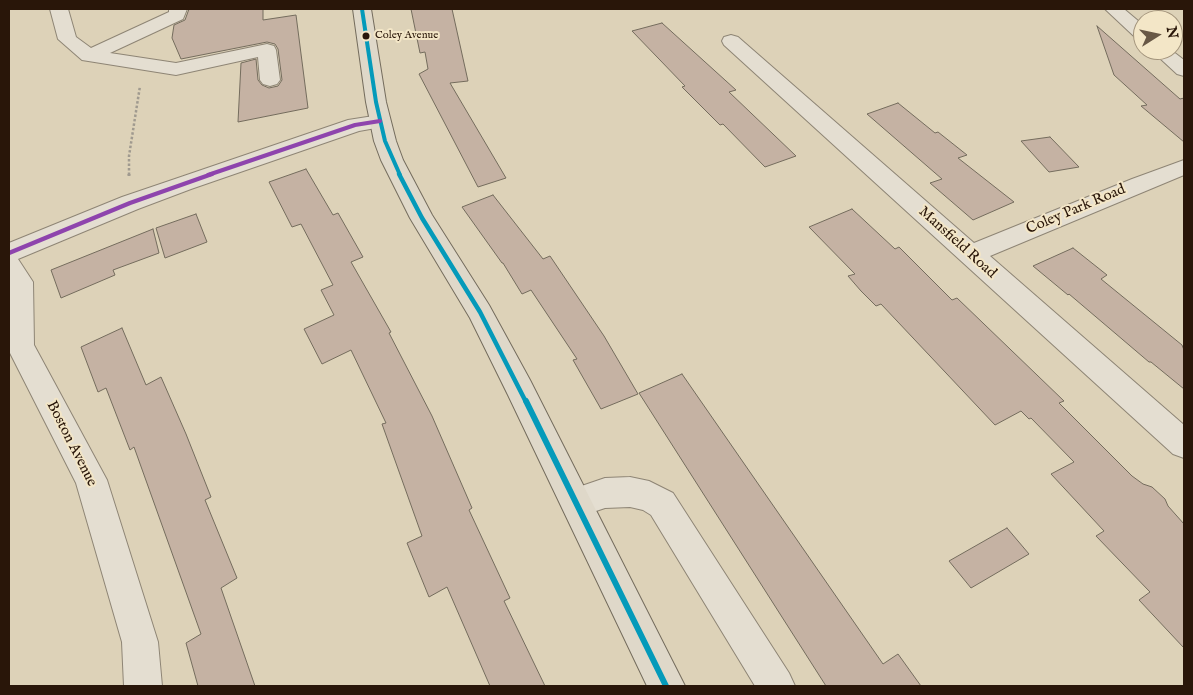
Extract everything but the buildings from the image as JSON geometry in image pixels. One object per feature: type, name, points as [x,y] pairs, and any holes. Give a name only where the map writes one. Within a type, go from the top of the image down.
[{"type":"main road","points":[[362,9],[380,121],[392,160],[404,186],[480,312],[578,502],[666,686]]},
{"type":"street","points":[[59,9],[67,40],[89,56],[176,69],[267,50],[270,80]]},
{"type":"street","points":[[89,56],[177,15],[178,9]]},
{"type":"street","points":[[1114,9],[1133,26]]},
{"type":"street","name":"Mansfield Road","points":[[731,41],[969,255],[1184,444]]},
{"type":"street","points":[[1172,60],[1184,70]]},
{"type":"street","points":[[9,253],[130,203],[355,125],[380,121]]},
{"type":"street","name":"Coley Park Road","points":[[969,255],[1184,167]]},
{"type":"street","name":"Boston Avenue","points":[[9,266],[20,282],[20,346],[91,480],[140,642],[143,686]]},
{"type":"street","points":[[578,502],[605,493],[630,492],[649,496],[662,504],[776,686]]},
{"type":"path","points":[[130,203],[129,156],[135,109],[145,64]]},
{"type":"transit line","points":[[362,9],[376,102],[385,141],[392,160],[422,218],[480,312],[520,389],[666,686]]},
{"type":"transit line","points":[[9,253],[130,203],[183,184],[355,125],[380,121]]},
{"type":"place","name":"Coley Avenue","points":[[366,36]]}]
